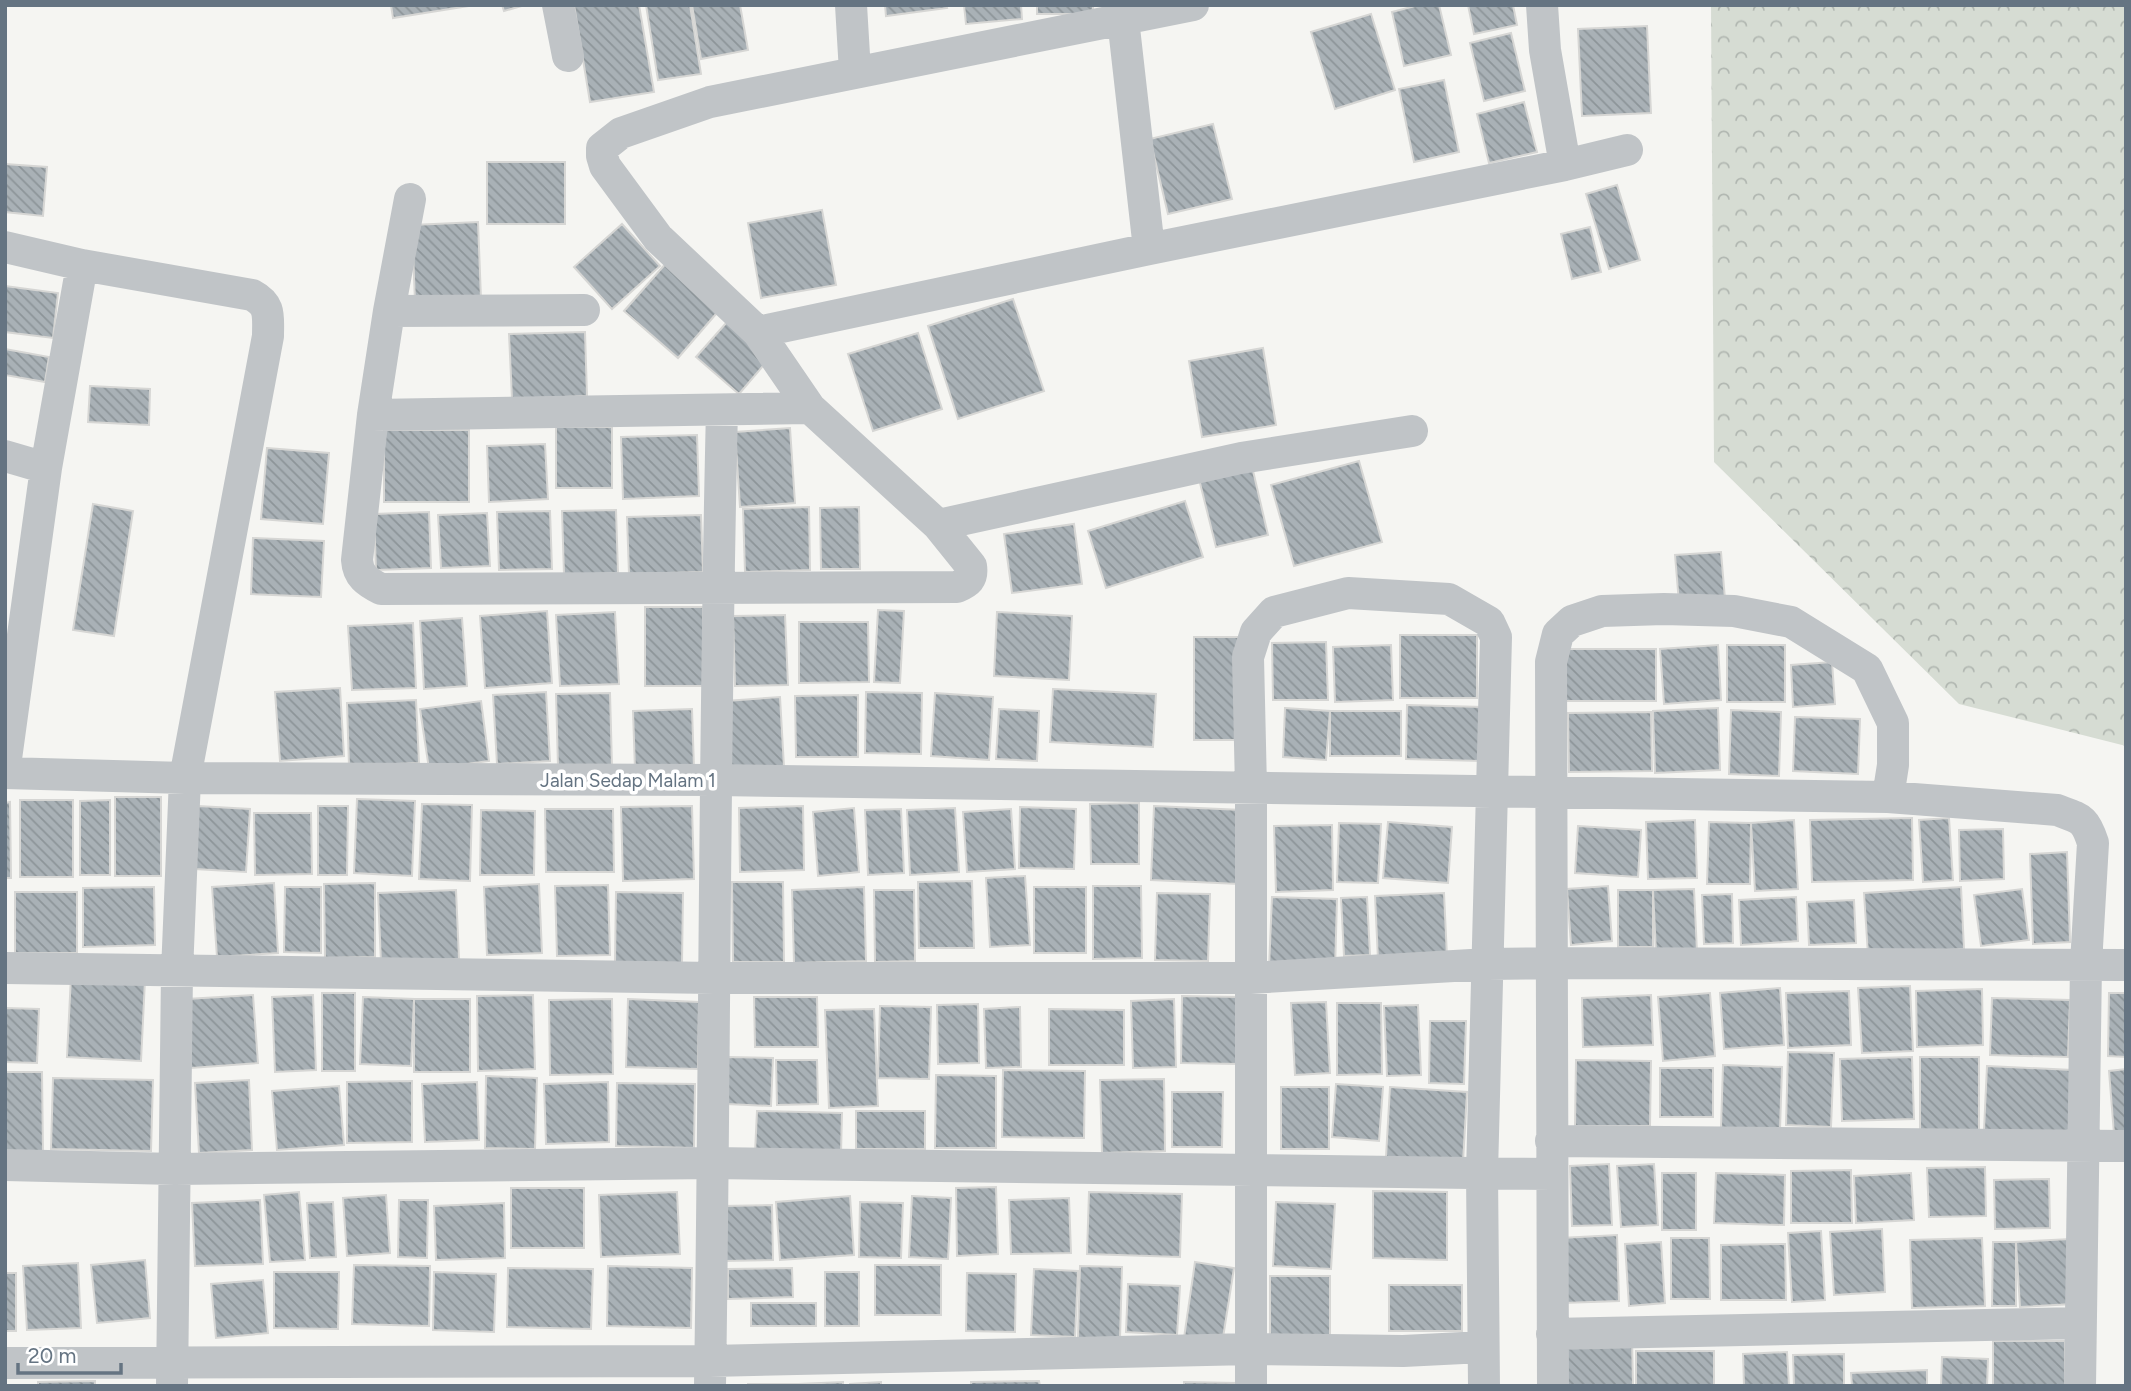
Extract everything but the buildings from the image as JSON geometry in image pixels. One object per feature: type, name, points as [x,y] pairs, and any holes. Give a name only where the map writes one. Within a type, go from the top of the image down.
[{"type":"street","points":[[558,5],[568,57]]},
{"type":"street","points":[[851,5],[855,72]]},
{"type":"street","points":[[410,200],[373,415],[357,560],[361,576],[369,583],[381,589],[957,586],[969,581],[972,575],[971,566],[938,525],[810,408],[758,331],[658,238],[605,166],[602,148],[621,133],[710,102],[1193,5]]},
{"type":"street","points":[[1542,5],[1545,50],[1565,165]]},
{"type":"street","points":[[1123,19],[1149,249]]},
{"type":"street","points":[[758,331],[1627,150]]},
{"type":"street","points":[[5,247],[82,265],[252,295],[262,300],[268,316],[268,335],[185,778],[177,972],[172,1374]]},
{"type":"street","points":[[5,766],[46,468],[82,265]]},
{"type":"street","points":[[389,311],[584,310]]},
{"type":"street","points":[[373,415],[810,408]]},
{"type":"street","points":[[710,1373],[722,410]]},
{"type":"street","points":[[938,525],[1241,458],[1412,431]]},
{"type":"street","points":[[5,456],[46,468]]},
{"type":"street","points":[[1251,1386],[1251,788],[1248,657],[1256,632],[1274,612],[1348,593],[1449,598],[1489,622],[1496,637],[1482,1173],[1484,1386]]},
{"type":"street","points":[[1553,1386],[1551,662],[1558,634],[1572,621],[1602,611],[1734,611],[1791,622],[1867,669],[1893,723],[1893,765],[1888,797]]},
{"type":"street","name":"Jalan Sedap Malam 1","points":[[5,773],[185,778],[717,780],[1888,797],[2057,810],[2082,820],[2093,843],[2086,964],[2080,1386]]},
{"type":"street","points":[[5,968],[714,978],[1250,978],[1488,964],[1553,963],[2126,965]]},
{"type":"street","points":[[1551,1141],[2126,1146]]},
{"type":"street","points":[[5,1165],[174,1169],[714,1163],[1551,1174]]},
{"type":"street","points":[[1552,1334],[2080,1323]]},
{"type":"street","points":[[5,1363],[172,1374],[710,1373],[1251,1349],[1403,1351],[1483,1348]]},
{"type":"green space","points":[[1711,5],[2126,5],[2126,746],[1959,704],[1714,462]]}]
